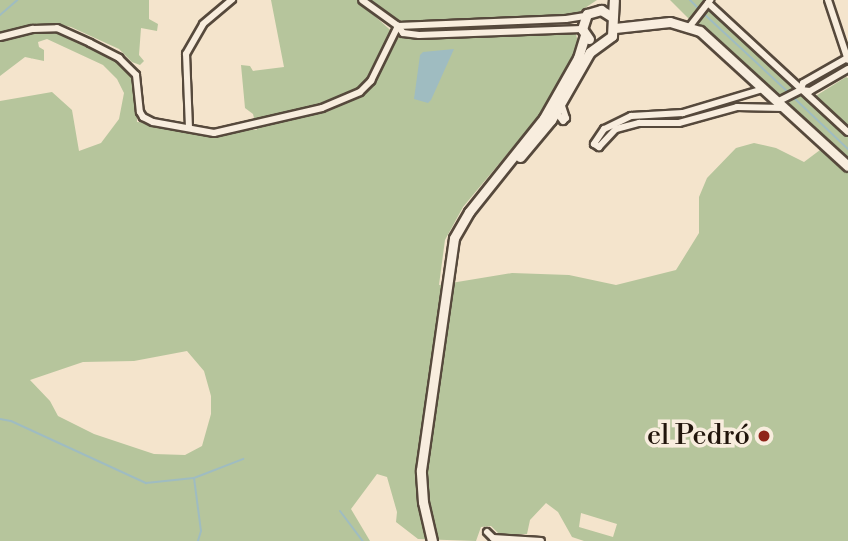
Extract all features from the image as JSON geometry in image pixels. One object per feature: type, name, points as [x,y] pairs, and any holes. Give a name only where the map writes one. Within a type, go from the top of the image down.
[{"type":"main road","points":[[432,541],[423,502],[424,443],[451,250],[458,229],[477,201],[557,107],[582,49],[585,16],[606,0]]},
{"type":"main road","points":[[477,201],[547,125],[584,62],[599,43],[612,36],[615,28],[612,17],[614,0]]},
{"type":"main road","points":[[597,9],[612,17]]},
{"type":"main road","points":[[615,28],[670,22],[700,31],[848,166]]},
{"type":"main road","points":[[584,32],[599,43]]},
{"type":"street","points":[[189,128],[186,54],[203,24],[232,0]]},
{"type":"street","points":[[362,0],[398,26],[403,33],[584,32]]},
{"type":"street","points":[[763,107],[765,91],[683,113],[631,116],[604,129],[594,144],[599,147],[616,129],[639,123],[679,123],[725,109],[763,107],[780,105],[801,90],[803,83],[847,59],[828,2],[837,0]]},
{"type":"street","points":[[690,26],[709,2],[848,132]]},
{"type":"street","points":[[398,26],[585,16]]},
{"type":"street","points":[[0,37],[33,29],[57,28],[119,58],[136,75],[140,112],[143,117],[153,122],[214,133],[348,100],[370,80],[398,26]]},
{"type":"street","points":[[801,90],[810,91],[848,69]]},
{"type":"street","points":[[748,94],[749,77]]},
{"type":"street","points":[[557,107],[563,121]]},
{"type":"street","points":[[557,107],[566,118],[563,121]]},
{"type":"street","points":[[547,125],[563,121]]},
{"type":"street","points":[[487,532],[493,538],[541,541]]},
{"type":"green space","points":[[0,0],[149,0],[149,19],[158,24],[157,31],[141,28],[139,55],[144,61],[140,65],[132,62],[119,49],[71,27],[62,25],[62,33],[116,59],[133,76],[137,96],[137,122],[257,130],[253,114],[245,108],[241,65],[250,66],[253,71],[284,67],[271,0],[357,0],[398,37],[561,30],[576,34],[578,43],[565,73],[537,118],[463,207],[445,240],[439,285],[512,273],[569,275],[616,285],[676,270],[699,233],[699,197],[707,178],[736,148],[754,143],[776,148],[804,162],[820,150],[670,0],[706,0],[793,87],[848,136],[848,541],[584,541],[572,537],[558,512],[546,503],[530,520],[527,534],[499,534],[491,526],[481,527],[476,541],[418,539],[396,522],[397,512],[387,477],[377,474],[351,509],[370,541],[0,541],[0,101],[52,92],[72,110],[79,151],[101,143],[119,119],[124,93],[117,79],[103,65],[47,39],[38,42],[39,47],[44,50],[44,61],[25,57],[0,76]],"holes":[[[187,351],[204,371],[211,396],[211,414],[202,446],[185,455],[154,454],[94,434],[58,416],[50,401],[30,380],[83,362],[134,361]],[[581,513],[617,524],[613,537],[579,527]]]},
{"type":"green space","points":[[370,0],[597,0],[573,16],[409,22],[398,20]]},
{"type":"green space","points":[[848,78],[848,127],[814,97]]},
{"type":"water","points":[[454,49],[431,100],[428,103],[414,99],[420,55],[423,52]]},
{"type":"waterway","points":[[0,15],[17,0]]},
{"type":"waterway","points":[[690,0],[699,9]]},
{"type":"waterway","points":[[703,13],[789,93]]},
{"type":"waterway","points":[[793,97],[848,149]]},
{"type":"waterway","points":[[0,419],[11,421],[146,483],[194,478],[243,459]]},
{"type":"waterway","points":[[194,478],[201,531],[198,541]]},
{"type":"waterway","points":[[340,511],[363,541]]},
{"type":"place","name":"el Pedró","points":[[764,436]]}]
